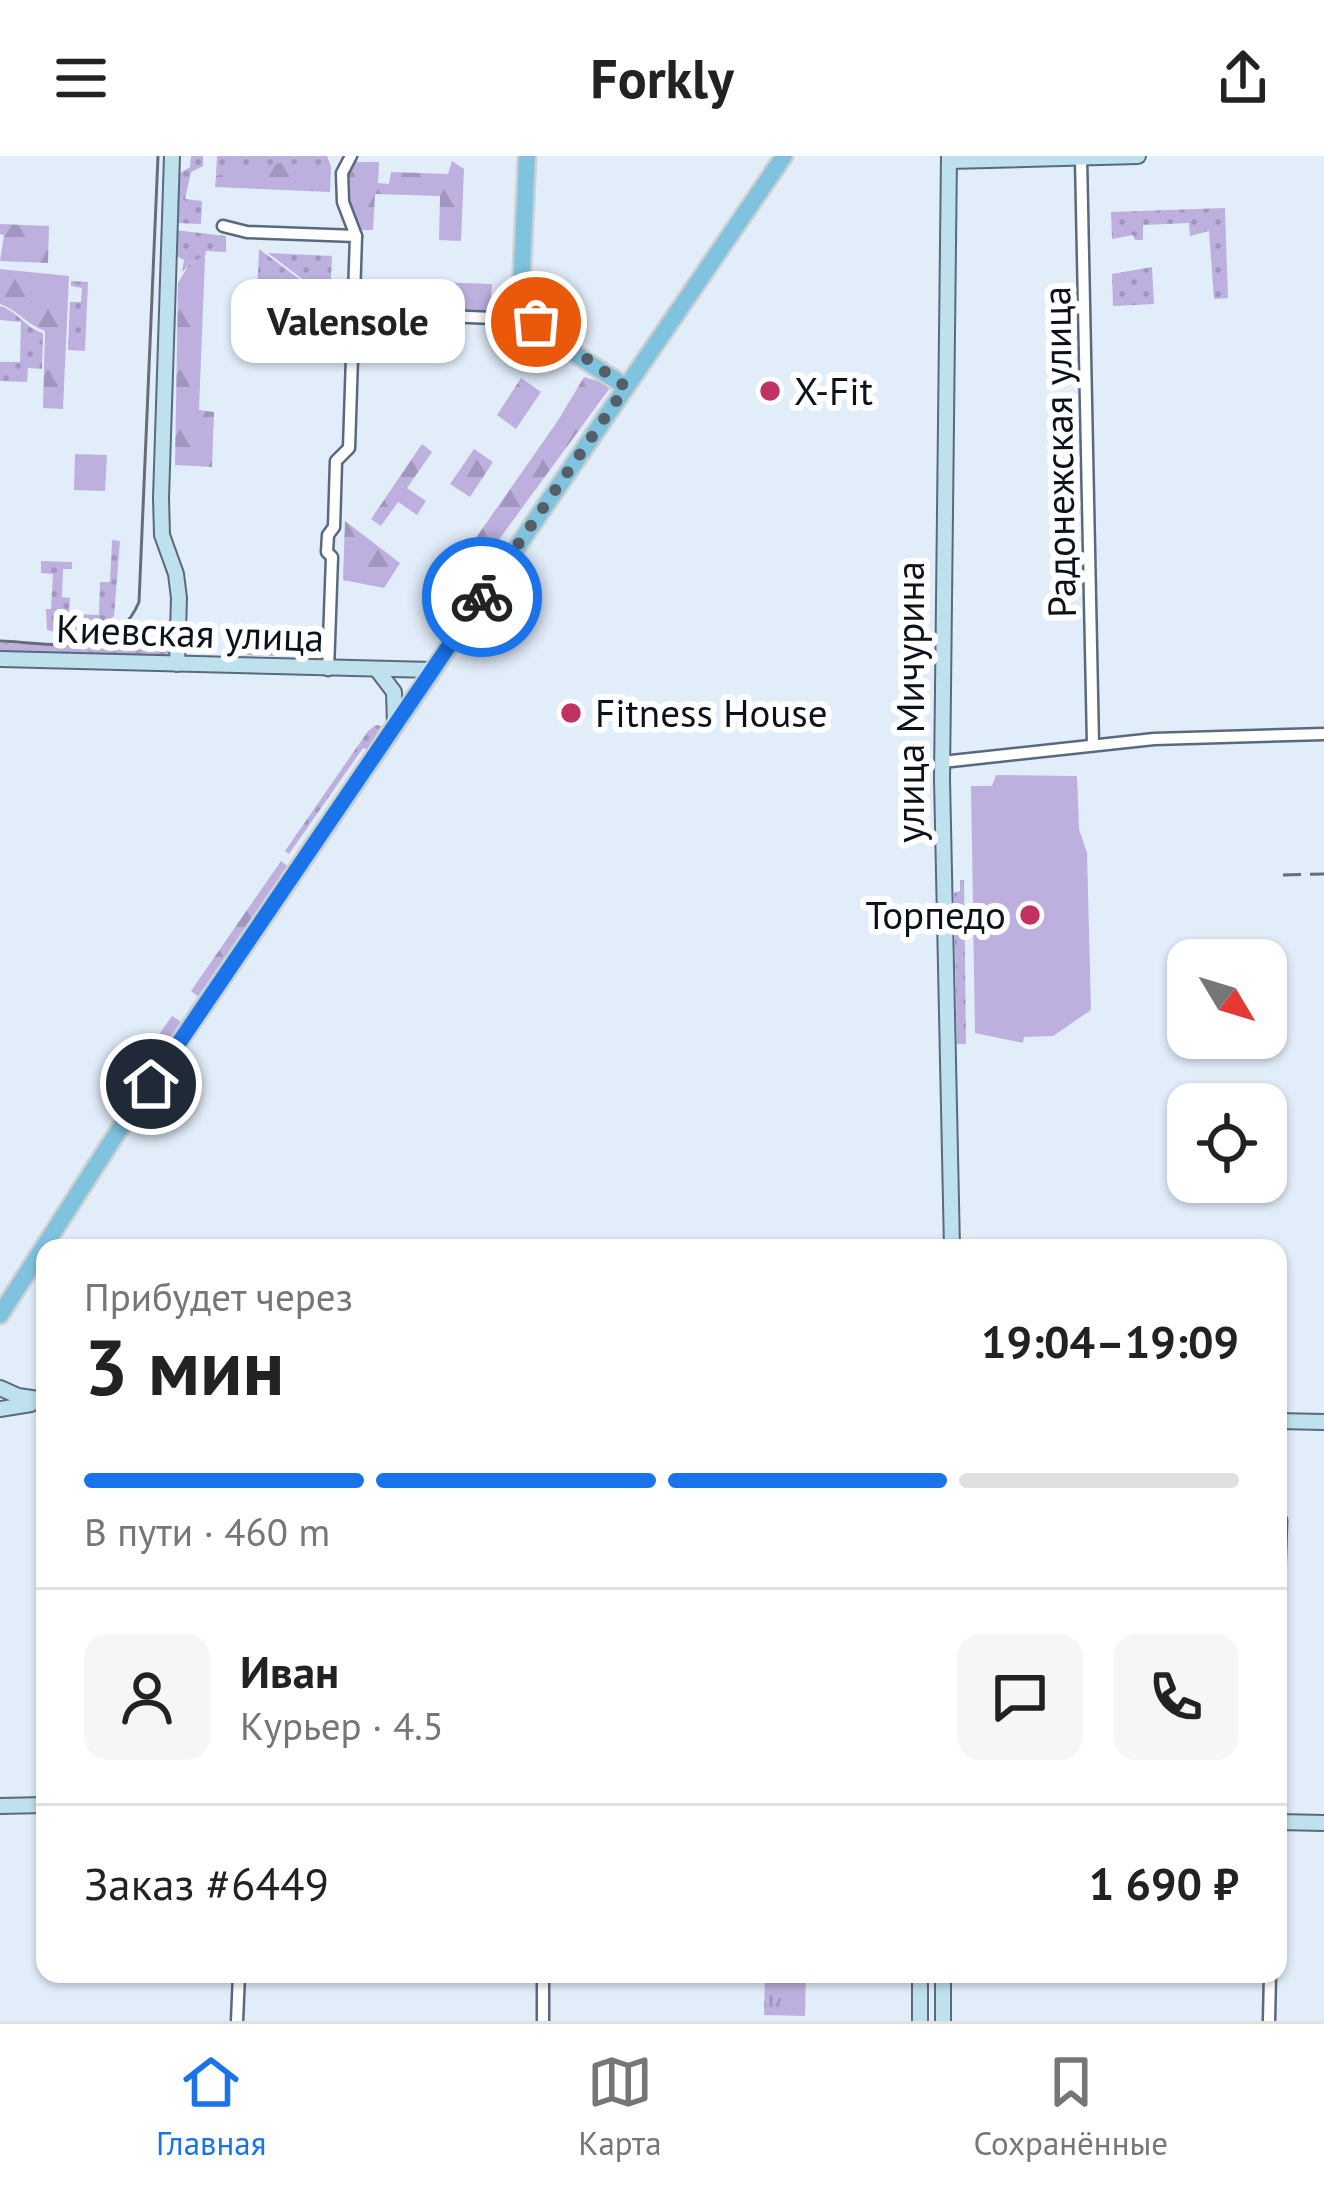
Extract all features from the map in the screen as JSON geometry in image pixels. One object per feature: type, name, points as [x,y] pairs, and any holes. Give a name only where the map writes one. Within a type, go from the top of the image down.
[{"type":"main road","points":[[172,156],[161,497],[162,535],[179,598],[177,664]]},
{"type":"main road","points":[[527,156],[521,291],[526,317],[626,387]]},
{"type":"main road","points":[[48,1239],[784,156]]},
{"type":"main road","points":[[949,159],[1138,156]]},
{"type":"main road","name":"улица Мичурина","points":[[949,159],[942,762],[952,1239]]},
{"type":"main road","name":"Киевская улица","points":[[0,659],[432,670]]},
{"type":"main road","name":"Киевская улица","points":[[377,671],[394,692],[395,724]]},
{"type":"main road","points":[[0,1315],[36,1257]]},
{"type":"main road","points":[[0,1303],[25,1273]]},
{"type":"main road","points":[[0,1388],[36,1400]]},
{"type":"main road","points":[[0,1408],[36,1403]]},
{"type":"main road","points":[[1287,1421],[1324,1422]]},
{"type":"main road","points":[[0,1805],[36,1805]]},
{"type":"main road","points":[[1287,1822],[1324,1823]]},
{"type":"main road","points":[[920,1983],[920,2021]]},
{"type":"main road","points":[[943,1983],[943,2021]]},
{"type":"street","points":[[328,670],[332,557],[326,553],[334,527],[336,461],[349,448],[356,236],[343,202],[342,173],[351,156]]},
{"type":"street","name":"Радонежская улица","points":[[1082,158],[1094,745]]},
{"type":"street","points":[[223,226],[247,232],[356,236]]},
{"type":"street","points":[[353,312],[526,317]]},
{"type":"street","points":[[942,762],[1094,745],[1324,734]]},
{"type":"street","points":[[237,2021],[239,1983]]},
{"type":"street","points":[[543,1983],[543,2021]]},
{"type":"street","points":[[1269,2021],[1270,1983]]},
{"type":"green space","points":[[191,156],[203,156],[203,166],[191,172],[185,199],[202,201],[201,224],[175,223],[177,175],[190,167]]},
{"type":"green space","points":[[217,156],[327,156],[331,167],[273,166],[216,176]]},
{"type":"green space","points":[[452,161],[464,169],[461,241],[439,240],[440,196],[375,194],[373,230],[360,230],[347,187],[353,162],[379,162],[378,183],[389,184],[391,172],[448,174]]},
{"type":"green space","points":[[283,163],[331,167],[330,192],[215,187],[216,176]]},
{"type":"green space","points":[[1225,208],[1228,298],[1214,299],[1209,231],[1190,236],[1189,223],[1143,225],[1143,240],[1133,235],[1112,239],[1111,212]]},
{"type":"green space","points":[[0,224],[49,226],[48,263],[0,261],[4,235]]},
{"type":"green space","points":[[174,230],[226,236],[226,252],[206,251],[182,272],[184,260],[173,254]]},
{"type":"green space","points":[[259,249],[330,302],[279,301],[277,342],[255,341]]},
{"type":"green space","points":[[268,253],[332,256],[330,300]]},
{"type":"green space","points":[[205,256],[199,410],[214,412],[212,467],[175,465],[178,283],[189,264]]},
{"type":"green space","points":[[1152,267],[1154,304],[1113,306],[1112,274]]},
{"type":"green space","points":[[0,269],[69,276],[63,409],[43,408],[45,331],[0,304]]},
{"type":"green space","points":[[71,281],[88,282],[85,351],[68,350],[70,302],[81,302],[82,288],[71,286]]},
{"type":"green space","points":[[434,282],[492,284],[490,311],[432,309]]},
{"type":"green space","points":[[0,306],[43,333],[42,369],[28,368],[27,382],[0,381],[0,362],[20,362],[21,322],[0,320]]},
{"type":"green space","points":[[584,377],[612,385],[462,590],[445,582],[557,422]]},
{"type":"green space","points":[[521,378],[541,392],[516,429],[497,415]]},
{"type":"green space","points":[[422,444],[432,452],[407,488],[426,501],[417,515],[398,502],[381,526],[371,519]]},
{"type":"green space","points":[[474,449],[493,462],[470,497],[450,484]]},
{"type":"green space","points":[[75,454],[107,455],[105,491],[74,490]]},
{"type":"green space","points":[[345,521],[400,563],[384,588],[343,580]]},
{"type":"green space","points":[[112,540],[120,541],[114,616],[93,636],[72,635],[73,614],[99,615],[100,582],[110,582]]},
{"type":"green space","points":[[41,561],[72,562],[72,569],[63,569],[62,597],[70,598],[68,635],[47,630],[53,574],[41,573]]},
{"type":"green space","points":[[242,636],[312,638],[311,657],[241,655]]},
{"type":"green space","points":[[113,638],[171,641],[167,658],[0,653],[0,643],[90,646]]},
{"type":"green space","points":[[376,725],[381,726],[368,750],[363,748],[289,854],[285,851]]},
{"type":"green space","name":"Торпедо","points":[[996,775],[1077,776],[1079,829],[1087,853],[1091,1010],[1053,1036],[1024,1037],[1023,1043],[975,1033],[971,786],[992,786]]},
{"type":"green space","points":[[281,861],[290,868],[200,998],[191,991]]},
{"type":"green space","points":[[960,880],[964,880],[966,1044],[957,1044],[954,893],[960,891]]},
{"type":"green space","points":[[172,1016],[183,1023],[131,1096],[121,1089]]},
{"type":"green space","points":[[765,1983],[806,1983],[805,2016],[764,2015]]},
{"type":"tram line","points":[[0,641],[60,645],[98,640],[114,633],[139,602],[158,156]]},
{"type":"railway","points":[[1283,875],[1324,874]]},
{"type":"way so far","points":[[482,597],[626,387],[536,322]]},
{"type":"place","name":"Valensole","points":[[536,322]]},
{"type":"place","name":"X-Fit","points":[[770,391]]},
{"type":"place","name":"Fitness House","points":[[571,713]]},
{"type":"place","name":"Торпедо","points":[[1030,915]]},
{"type":"route","points":[[151,1084],[482,597]]}]
